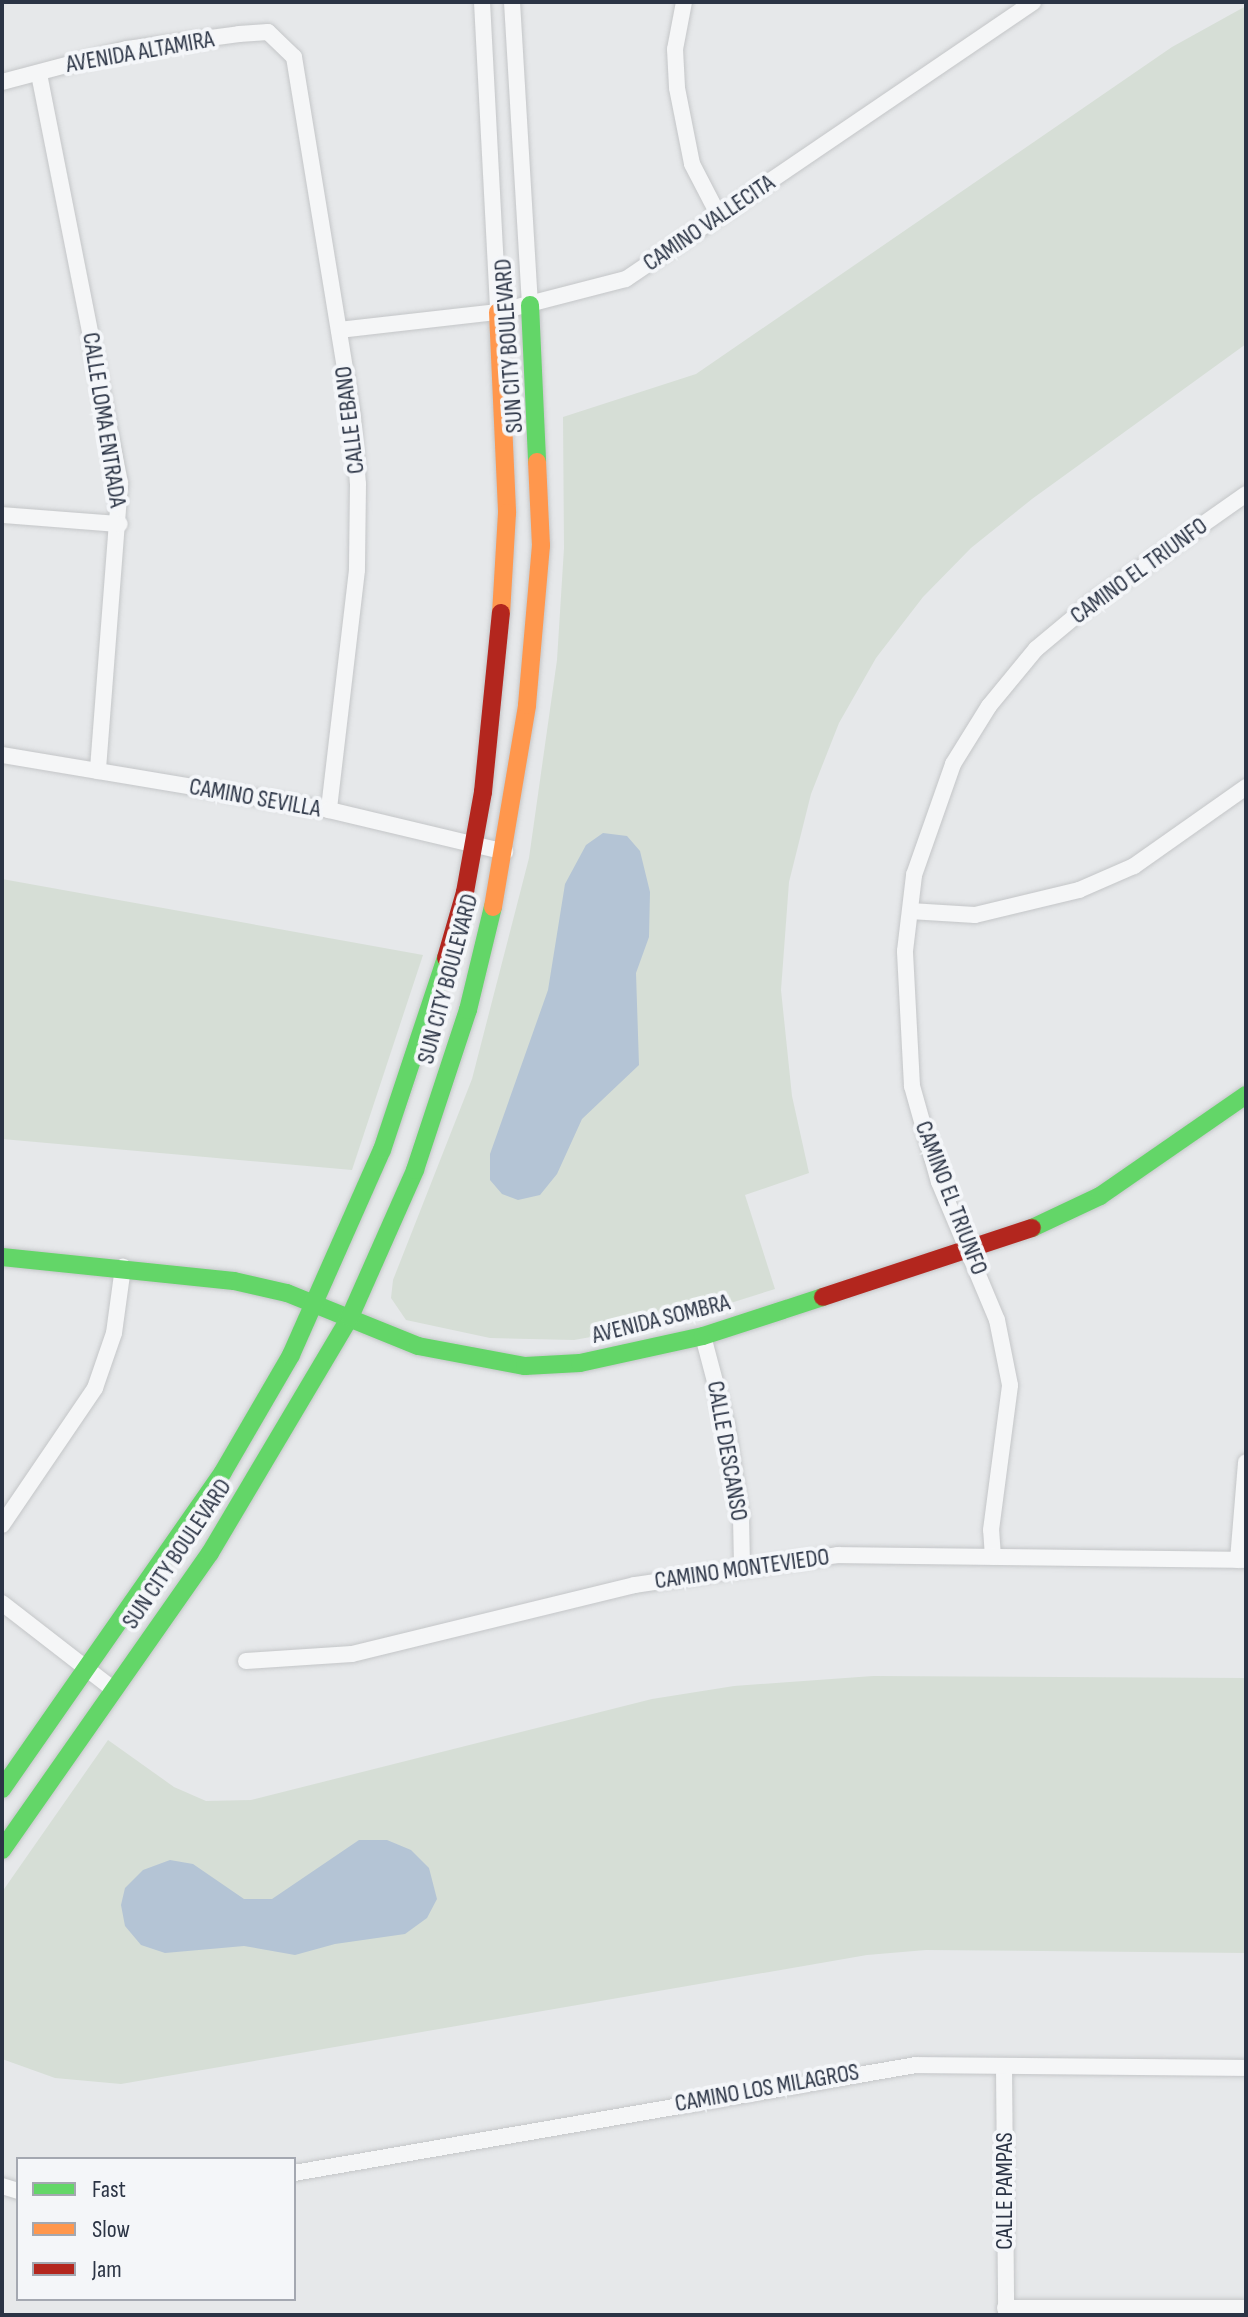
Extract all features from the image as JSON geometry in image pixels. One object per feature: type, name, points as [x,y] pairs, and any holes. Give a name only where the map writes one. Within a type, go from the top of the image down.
[{"type":"street","name":"SUN CITY BOULEVARD","points":[[2,1789],[223,1472],[291,1355],[382,1150],[433,1005],[465,892],[470,845],[483,792],[499,656],[507,513],[498,312],[484,116],[482,2]]},
{"type":"street","name":"SUN CITY BOULEVARD","points":[[2,1850],[210,1553],[350,1317],[415,1170],[468,1010],[505,852],[527,705],[541,546],[512,2]]},
{"type":"street","points":[[684,2],[675,49],[677,88],[692,164],[719,216]]},
{"type":"street","name":"CAMINO VALLECITA","points":[[339,330],[498,312],[626,279],[1028,4]]},
{"type":"street","name":"AVENIDA ALTAMIRA","points":[[2,82],[127,49],[268,32],[278,39]]},
{"type":"street","name":"CALLE EBANO","points":[[278,39],[294,57],[355,445],[357,570],[329,810]]},
{"type":"street","name":"CALLE LOMA ENTRADA","points":[[39,74],[120,483],[120,524],[98,771]]},
{"type":"street","name":"CAMINO EL TRIUNFO","points":[[993,1557],[991,1530],[1010,1385],[997,1320],[939,1182],[912,1086],[905,1012],[910,911],[928,827],[953,764],[989,706],[1036,649],[1091,603],[1246,494]]},
{"type":"street","points":[[2,515],[120,524]]},
{"type":"street","name":"CAMINO SEVILLA","points":[[2,755],[329,810],[505,852]]},
{"type":"street","points":[[910,911],[975,915],[1079,890],[1134,866],[1246,787]]},
{"type":"street","name":"AVENIDA SOMBRA","points":[[2,1257],[190,1273],[314,1302],[418,1346],[525,1366],[645,1353],[970,1250],[1100,1196],[1246,1095]]},
{"type":"street","points":[[2,1525],[95,1388],[114,1333],[123,1267]]},
{"type":"street","name":"CALLE DESCANSO","points":[[703,1336],[727,1427],[741,1517],[742,1566]]},
{"type":"street","points":[[1242,1560],[1246,1462]]},
{"type":"street","name":"CAMINO MONTEVIEDO","points":[[246,1661],[352,1654],[635,1585],[742,1566],[838,1555],[1242,1560]]},
{"type":"street","points":[[2,1603],[114,1690]]},
{"type":"street","name":"CAMINO LOS MILAGROS","points":[[296,2173],[841,2074],[916,2065],[1246,2068]]},
{"type":"street","name":"CALLE PAMPAS","points":[[1004,2066],[1006,2312]]},
{"type":"street","points":[[1006,2312],[1246,2308]]},
{"type":"shaded area","points":[[1246,6],[1246,344],[1032,499],[971,548],[923,597],[876,658],[839,723],[811,794],[789,882],[781,990],[792,1096],[809,1173],[745,1195],[775,1289],[664,1324],[574,1340],[490,1338],[406,1320],[391,1298],[393,1280],[472,1079],[529,858],[557,660],[564,548],[563,417],[696,374],[1172,47]]},
{"type":"shaded area","points":[[2,879],[423,955],[352,1170],[2,1139]]},
{"type":"shaded area","points":[[873,1676],[1246,1678],[1246,1953],[926,1950],[867,1955],[121,2084],[55,2078],[2,2059],[2,1892],[108,1740],[174,1787],[206,1801],[251,1800],[652,1699],[734,1686]]},
{"type":"water","points":[[603,833],[627,836],[640,851],[650,892],[649,937],[636,973],[639,1065],[582,1119],[557,1174],[540,1195],[518,1200],[502,1194],[490,1180],[490,1154],[548,990],[565,884],[586,845]]},
{"type":"water","points":[[359,1840],[387,1840],[411,1850],[429,1868],[437,1899],[427,1918],[405,1934],[335,1944],[295,1955],[244,1946],[165,1953],[141,1945],[125,1926],[121,1905],[125,1888],[143,1870],[170,1860],[193,1864],[244,1899],[272,1899]]},
{"type":"traffic: fast","points":[[530,305],[537,462]]},
{"type":"traffic: fast","points":[[2,1850],[210,1553],[350,1317],[415,1170],[468,1010],[493,907]]},
{"type":"traffic: fast","points":[[2,1789],[223,1472],[291,1355],[382,1150],[446,958]]},
{"type":"traffic: fast","points":[[1032,1228],[1100,1196],[1246,1095]]},
{"type":"traffic: fast","points":[[2,1257],[234,1281],[287,1293],[418,1346],[525,1366],[580,1363],[703,1336],[823,1297]]},
{"type":"traffic: slow","points":[[498,312],[507,513],[501,613]]},
{"type":"traffic: slow","points":[[493,907],[527,705],[541,546],[537,462]]},
{"type":"traffic: jam","points":[[446,958],[465,892],[483,792],[501,613]]},
{"type":"traffic: jam","points":[[823,1297],[1032,1228]]}]
